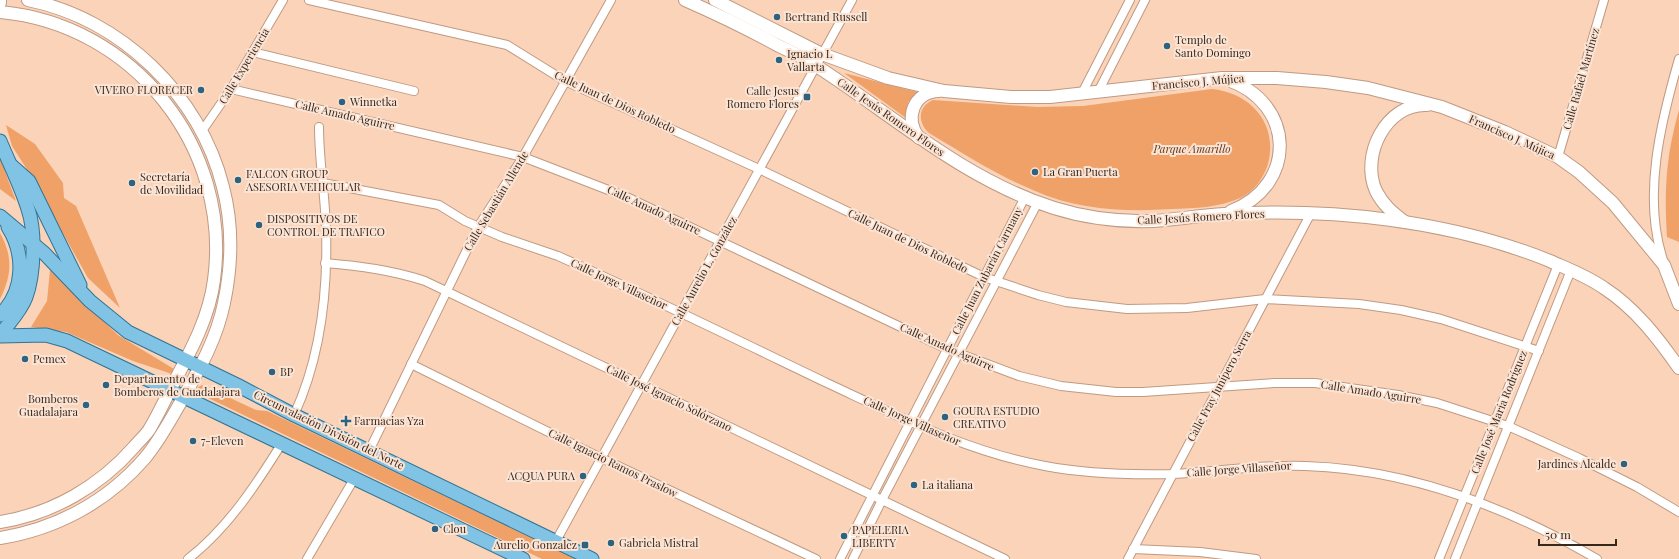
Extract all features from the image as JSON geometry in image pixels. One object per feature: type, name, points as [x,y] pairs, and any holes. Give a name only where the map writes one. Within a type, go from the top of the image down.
[{"type":"main road","points":[[0,141],[29,210],[33,243],[32,272],[26,298],[0,336]]},
{"type":"main road","points":[[9,164],[29,182],[85,296]]},
{"type":"main road","name":"Circunvalación División del Norte","points":[[2,219],[33,243],[85,296],[128,332],[237,385],[294,415],[592,559]]},
{"type":"main road","name":"Circunvalación División del Norte","points":[[0,315],[12,299],[18,284],[20,268],[19,251],[15,238],[2,219]]},
{"type":"main road","points":[[0,336],[46,335],[67,340],[523,559]]},
{"type":"street","points":[[0,538],[22,534],[58,522],[90,506],[119,485],[145,458],[161,437],[200,368],[220,320],[228,282],[230,252],[229,223],[223,188],[212,152],[202,130],[171,87],[141,55],[128,45],[64,9],[28,0]]},
{"type":"street","name":"Calle Experiencia","points":[[202,130],[231,89],[283,0]]},
{"type":"street","name":"Calle Juan de Dios Robledo","points":[[309,0],[508,45],[565,81],[759,169],[984,277],[996,282],[1066,302],[1127,309],[1187,308],[1264,299],[1359,304],[1401,310],[1441,319],[1539,351]]},
{"type":"street","name":"Calle Sebastián Allende","points":[[369,451],[478,227],[523,157],[611,0]]},
{"type":"street","name":"Calle Jesús Romero Flores","points":[[685,0],[734,21],[816,65],[920,139],[976,173],[1038,202],[1077,214],[1117,220],[1152,221],[1224,214],[1311,213],[1405,222],[1498,243],[1558,264],[1604,288],[1628,307],[1660,342],[1679,368]]},
{"type":"street","name":"Francisco J. Mújica","points":[[716,0],[822,54],[888,78],[944,91],[1011,97],[1081,95],[1222,78],[1277,78],[1346,84],[1389,92],[1442,107],[1506,132],[1558,157],[1579,172],[1613,203],[1664,265],[1679,304]]},
{"type":"street","name":"Calle Aurelio L. González","points":[[556,541],[852,0]]},
{"type":"street","points":[[1081,95],[1130,0]]},
{"type":"street","points":[[1098,92],[1145,0]]},
{"type":"street","name":"Calle Rafaél Martínez","points":[[1558,157],[1603,0]]},
{"type":"street","points":[[0,12],[36,17],[59,24],[99,43],[133,67],[162,97],[198,156],[210,195],[215,226],[216,252],[210,302],[203,322],[186,361],[148,431],[124,458],[88,488],[54,506],[21,519],[0,522]]},
{"type":"street","points":[[252,52],[414,91]]},
{"type":"street","points":[[1664,265],[1659,249],[1655,216],[1657,146],[1679,59]]},
{"type":"street","points":[[1222,78],[1239,84],[1250,90],[1259,98],[1275,122],[1280,145],[1276,170],[1263,192],[1243,207],[1224,214]]},
{"type":"street","name":"Calle Amado Aguirre","points":[[231,89],[523,157],[629,198],[958,354],[1018,376],[1088,390],[1144,392],[1274,382],[1315,383],[1354,387],[1437,403],[1508,426],[1585,461],[1637,487],[1679,512]]},
{"type":"street","points":[[920,139],[915,133],[913,126],[913,107],[923,94],[931,91],[944,91]]},
{"type":"street","points":[[1405,222],[1390,211],[1376,190],[1372,174],[1372,156],[1374,147],[1383,130],[1398,114],[1418,105],[1442,107]]},
{"type":"street","points":[[294,415],[308,381],[319,338],[325,296],[326,228],[319,127]]},
{"type":"street","name":"Calle Jorge Villaseñor","points":[[323,183],[439,205],[478,227],[502,237],[558,256],[681,312],[920,427],[986,452],[1043,466],[1093,473],[1173,474],[1275,466],[1338,468],[1412,481],[1464,498],[1531,525],[1597,559]]},
{"type":"street","name":"Calle Juan Zubarán Carmany","points":[[840,559],[1026,197]]},
{"type":"street","name":"Calle Juan Zubarán Carmany","points":[[853,559],[882,500],[1038,202]]},
{"type":"street","name":"Calle Fray Junípero Serra","points":[[1128,559],[1264,299],[1311,213]]},
{"type":"street","name":"Calle José Ignacio Solórzano","points":[[325,263],[405,274],[446,291],[1005,559]]},
{"type":"street","name":"Calle José María Rodríguez","points":[[1439,559],[1558,264]]},
{"type":"street","name":"Calle José María Rodríguez","points":[[1455,559],[1571,270]]},
{"type":"street","name":"Calle Ignacio Ramos Praslow","points":[[411,364],[601,458],[816,559]]},
{"type":"street","points":[[188,559],[205,546],[243,500],[264,473],[282,443]]},
{"type":"street","points":[[307,559],[354,479]]},
{"type":"street","points":[[1133,549],[1200,552],[1256,559]]},
{"type":"green space","points":[[844,73],[917,92],[908,102],[906,118]]},
{"type":"green space","name":"Parque Amarillo","points":[[1212,89],[1239,97],[1259,114],[1266,125],[1270,138],[1270,152],[1265,172],[1260,181],[1249,192],[1240,198],[1224,204],[1206,207],[1155,210],[1120,210],[1085,206],[1051,197],[1008,179],[968,157],[929,133],[925,129],[921,120],[924,107],[933,100],[1037,107],[1083,106]]},
{"type":"green space","points":[[1679,110],[1679,242],[1667,237],[1666,188],[1671,142]]},
{"type":"green space","points":[[6,125],[35,144],[63,183],[64,198],[76,206],[120,308],[88,278],[28,171],[12,146]]},
{"type":"green space","points":[[0,158],[16,201],[0,189]]},
{"type":"green space","points":[[0,233],[9,258],[9,274],[0,299]]},
{"type":"green space","points":[[50,270],[118,335],[174,369],[172,374],[133,361],[66,332],[31,327],[47,301]]},
{"type":"green space","points":[[202,385],[256,410],[267,411],[576,559],[542,559],[197,393],[197,388]]},
{"type":"place","name":"Bertrand Russell","points":[[777,17]]},
{"type":"place","name":"Templo de Santo Domingo","points":[[1167,46]]},
{"type":"place","name":"Ignacio L Vallarta","points":[[779,60]]},
{"type":"place","name":"VIVERO FLORECER","points":[[201,90]]},
{"type":"place","name":"Calle Jesus Romero Flores","points":[[807,97]]},
{"type":"place","name":"Winnetka","points":[[342,102]]},
{"type":"place","name":"La Gran Puerta","points":[[1035,172]]},
{"type":"place","name":"FALCON GROUP ASESORIA VEHICULAR","points":[[238,180]]},
{"type":"place","name":"Secretaría de Movilidad","points":[[132,183]]},
{"type":"place","name":"DISPOSITIVOS DE CONTROL DE TRAFICO","points":[[259,225]]},
{"type":"place","name":"Pemex","points":[[25,359]]},
{"type":"place","name":"BP","points":[[272,372]]},
{"type":"place","name":"Departamento de Bomberos de Guadalajara","points":[[106,385]]},
{"type":"place","name":"Bomberos Guadalajara","points":[[86,405]]},
{"type":"place","name":"GOURA ESTUDIO CREATIVO","points":[[945,417]]},
{"type":"place","name":"Farmacias Yza","points":[[346,421]]},
{"type":"place","name":"7-Eleven","points":[[193,441]]},
{"type":"place","name":"Jardines Alcalde","points":[[1624,464]]},
{"type":"place","name":"ACQUA PURA","points":[[583,476]]},
{"type":"place","name":"La italiana","points":[[914,485]]},
{"type":"place","name":"Clou","points":[[435,529]]},
{"type":"place","name":"PAPELERIA LIBERTY","points":[[844,536]]},
{"type":"place","name":"Gabriela Mistral","points":[[611,543]]},
{"type":"place","name":"Aurelio Gonzalez","points":[[585,545]]}]
